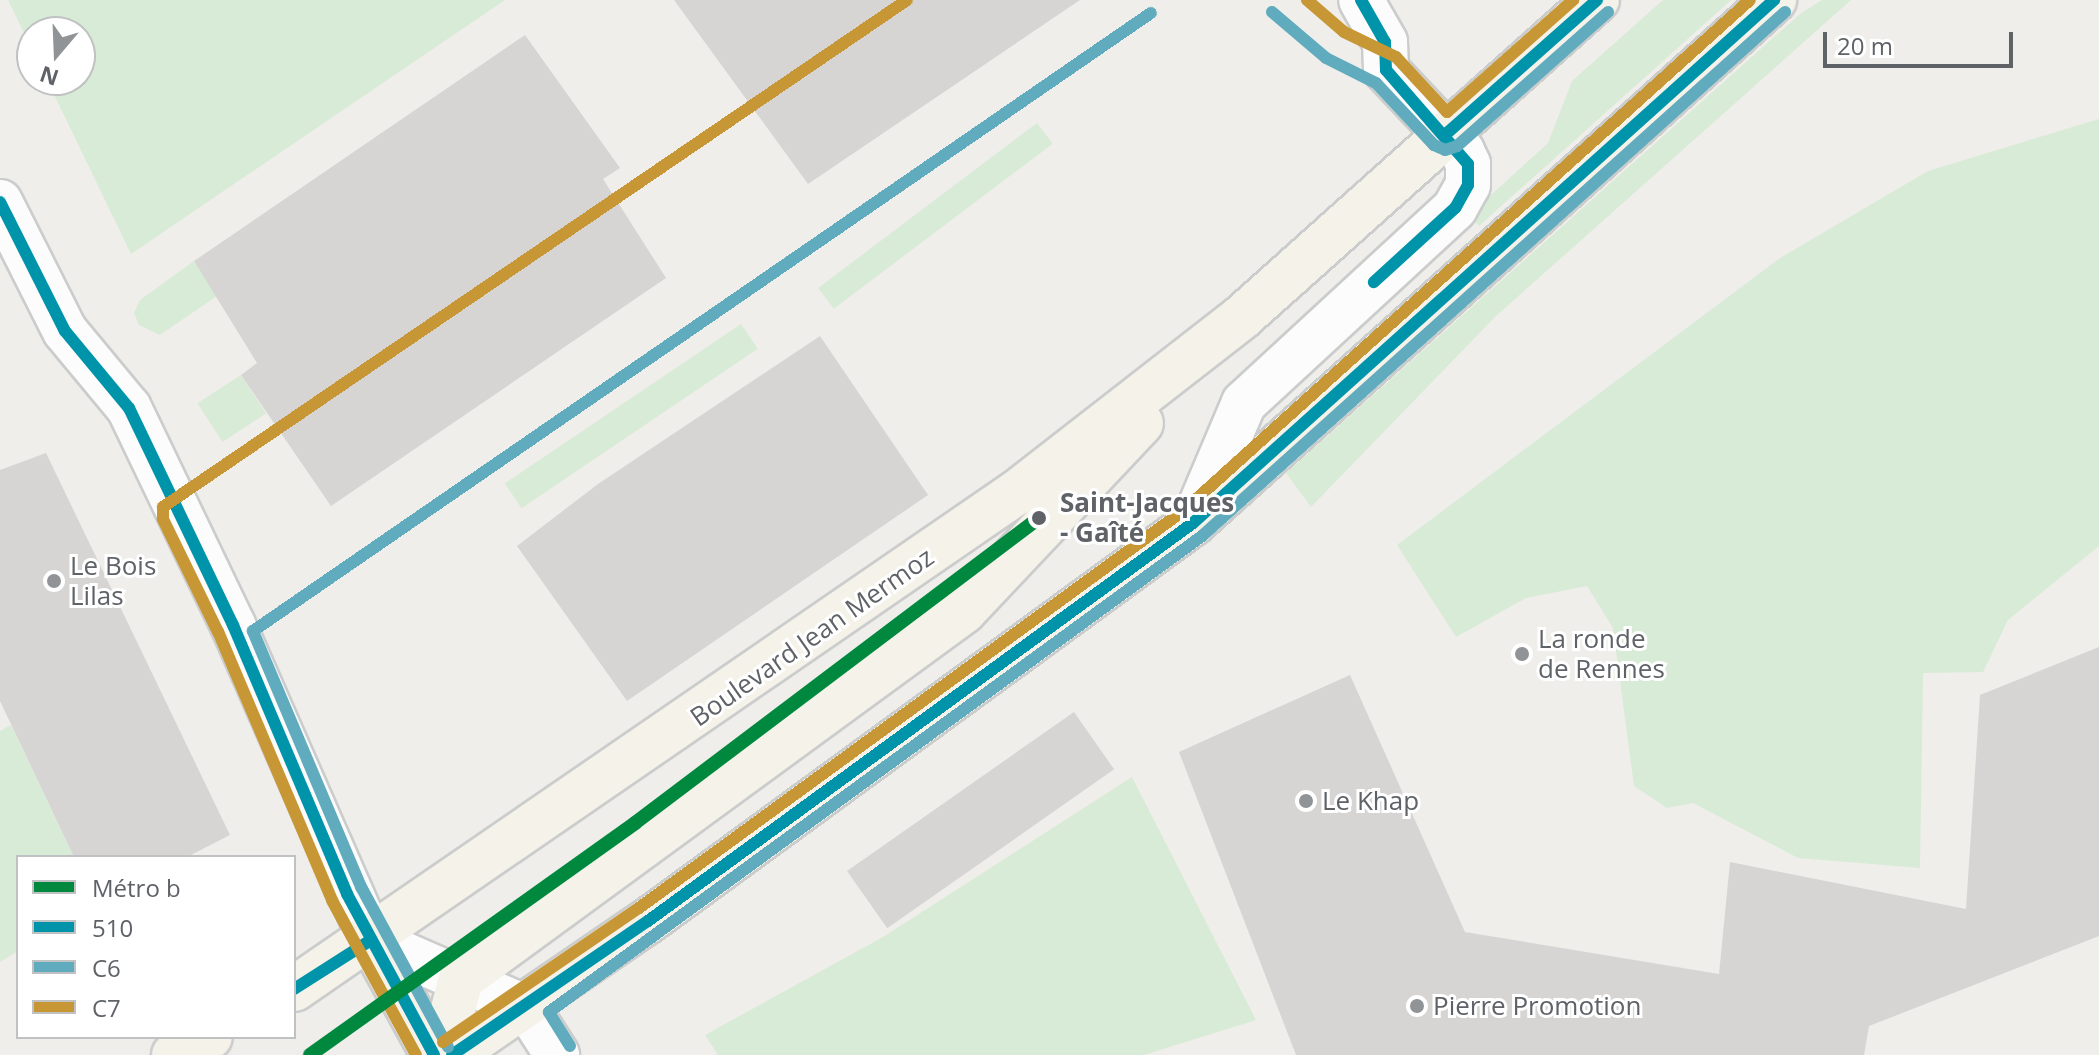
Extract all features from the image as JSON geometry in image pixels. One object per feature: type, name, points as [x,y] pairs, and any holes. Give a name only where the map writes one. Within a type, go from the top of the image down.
[{"type":"main road","name":"Boulevard Jean Mermoz","points":[[296,988],[371,940],[916,566],[1242,317],[1597,0]]},
{"type":"main road","points":[[452,1055],[527,1008],[1193,523],[1774,0]]},
{"type":"main road","name":"Boulevard Jean Mermoz","points":[[461,979],[964,611],[1242,317]]},
{"type":"main road","points":[[371,940],[434,1055]]},
{"type":"main road","points":[[441,1055],[461,979]]},
{"type":"main road","points":[[174,1055],[206,1039]]},
{"type":"street","points":[[1193,523],[1244,403],[1455,208],[1468,185],[1468,164],[1446,134],[1386,70],[1385,42],[1361,0]]},
{"type":"street","points":[[0,202],[65,331],[129,408],[233,625],[371,940],[527,1008],[557,1055]]},
{"type":"green space","points":[[8,0],[505,0],[131,254],[55,96],[96,96],[96,16],[16,16]]},
{"type":"green space","points":[[1663,0],[1731,0],[1479,226],[1469,215],[1548,143],[1572,81]]},
{"type":"green space","points":[[1822,0],[1851,0],[1496,316],[1311,507],[1286,473],[1800,14]]},
{"type":"green space","points":[[2099,119],[2099,546],[2008,620],[1983,672],[1923,673],[1920,868],[1798,858],[1693,803],[1667,808],[1634,786],[1613,628],[1587,586],[1526,598],[1456,637],[1397,545],[1780,258],[1928,171]]},
{"type":"green space","points":[[1037,123],[1053,144],[834,309],[818,288]]},
{"type":"green space","points":[[194,261],[217,296],[160,335],[139,325],[134,313],[140,300]]},
{"type":"green space","points":[[741,324],[758,349],[522,508],[505,483]]},
{"type":"green space","points":[[241,375],[266,414],[222,442],[197,403]]},
{"type":"green space","points":[[11,725],[73,855],[16,855],[16,952],[0,962],[0,731]]},
{"type":"green space","points":[[1132,777],[1256,1020],[1144,1055],[718,1055],[705,1035],[883,937]]},
{"type":"building","points":[[674,0],[1080,0],[808,184]]},
{"type":"building","points":[[525,35],[620,168],[603,179],[666,278],[331,506],[241,375],[257,363],[194,261]]},
{"type":"building","points":[[820,336],[928,495],[627,701],[517,546],[598,484]]},
{"type":"building","name":"Le Bois Lilas","points":[[46,453],[230,835],[191,855],[73,855],[0,701],[0,470]]},
{"type":"building","points":[[2099,647],[2099,936],[1869,1026],[1864,1055],[1296,1055],[1179,752],[1350,675],[1465,932],[1719,974],[1730,862],[1966,909],[1980,695]]},
{"type":"building","points":[[1074,712],[1114,769],[887,928],[847,871]]},
{"type":"metro line","name":"b","points":[[310,1055],[635,823],[1039,518]]},
{"type":"transit line","name":"C7","points":[[416,1055],[332,900],[218,632],[163,519],[163,507],[907,0]]},
{"type":"transit line","name":"C7","points":[[1307,0],[1344,32],[1396,57],[1447,112],[1573,0]]},
{"type":"transit line","name":"510","points":[[1361,0],[1385,42],[1386,70],[1468,164],[1468,185],[1455,208],[1374,282]]},
{"type":"transit line","name":"510","points":[[1446,134],[1597,0]]},
{"type":"transit line","name":"C7","points":[[443,1042],[639,908],[1183,511],[1750,0]]},
{"type":"transit line","name":"510","points":[[452,1055],[648,921],[1193,523],[1774,0]]},
{"type":"transit line","name":"C6","points":[[1272,12],[1326,58],[1376,83],[1434,145],[1445,150],[1457,146],[1608,12]]},
{"type":"transit line","name":"C6","points":[[570,1046],[549,1012],[1202,536],[1785,12]]},
{"type":"transit line","name":"C6","points":[[448,1047],[361,887],[253,631],[1151,13]]},
{"type":"transit line","name":"510","points":[[0,202],[65,331],[129,408],[233,625],[347,894],[434,1055]]},
{"type":"transit line","name":"510","points":[[296,988],[371,940]]},
{"type":"place","name":"Saint-Jacques - Gaîté","points":[[1039,518]]},
{"type":"place","name":"Le Bois Lilas","points":[[54,581]]},
{"type":"place","name":"La ronde de Rennes","points":[[1522,654]]},
{"type":"place","name":"Le Khap","points":[[1306,801]]},
{"type":"place","name":"Pierre Promotion","points":[[1417,1006]]}]
